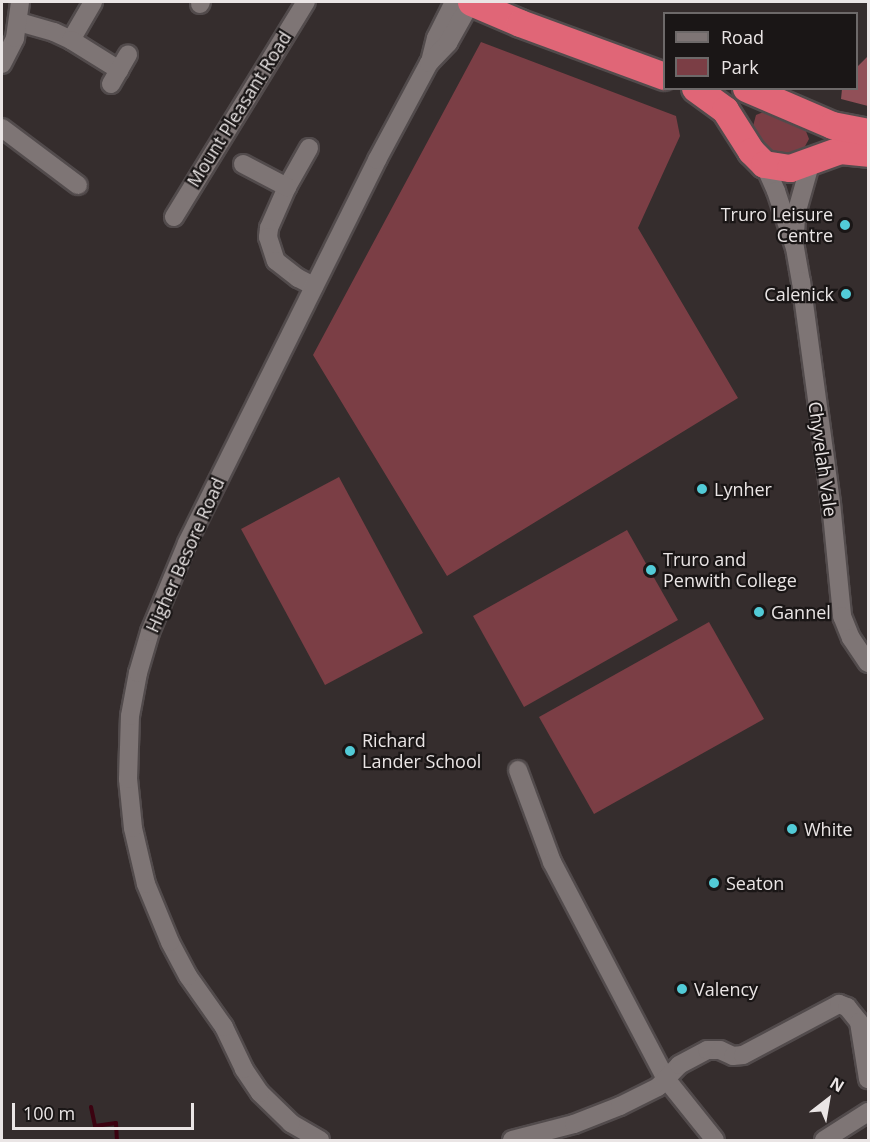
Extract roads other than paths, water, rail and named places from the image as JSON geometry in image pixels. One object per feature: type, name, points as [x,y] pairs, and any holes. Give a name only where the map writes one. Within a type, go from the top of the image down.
[{"type":"highway","points":[[471,2],[519,23],[663,76]]},
{"type":"highway","points":[[517,2],[663,57]]},
{"type":"highway","points":[[698,90],[725,110],[755,154],[785,169],[840,150],[868,153]]},
{"type":"highway","points":[[755,154],[747,117],[758,104],[757,94],[791,106],[813,118],[843,128],[868,132]]},
{"type":"highway","points":[[812,160],[816,140],[813,118]]},
{"type":"street","points":[[2,64],[19,22],[20,2]]},
{"type":"street","points":[[71,40],[93,2]]},
{"type":"street","name":"Mount Pleasant Road","points":[[174,217],[306,2]]},
{"type":"street","name":"Higher Besore Road","points":[[320,1140],[283,1117],[261,1093],[244,1069],[224,1027],[180,963],[153,904],[140,863],[128,779],[135,689],[159,606],[207,500],[429,63],[436,38],[454,2]]},
{"type":"street","name":"Higher Besore Road","points":[[429,63],[448,43],[471,2]]},
{"type":"street","points":[[19,22],[54,32],[71,40],[119,70]]},
{"type":"street","points":[[2,128],[49,173],[78,185]]},
{"type":"street","points":[[309,148],[287,187],[269,228],[269,245],[283,268],[314,286]]},
{"type":"street","name":"Chyvelah Vale","points":[[755,154],[776,191],[795,248]]},
{"type":"street","name":"Chyvelah Vale","points":[[812,160],[796,214],[795,248],[831,503],[842,616],[850,638],[868,663]]},
{"type":"street","points":[[243,164],[287,187]]},
{"type":"street","points":[[518,770],[552,862],[666,1079],[715,1140]]},
{"type":"street","points":[[512,1140],[543,1134],[620,1106],[658,1087],[679,1065],[707,1050],[720,1050],[733,1056],[743,1055],[839,1004],[846,1007],[859,1022],[868,1079]]},
{"type":"street","points":[[825,1140],[868,1112]]},
{"type":"waterway","points":[[91,1107],[95,1126],[116,1123],[117,1140]]},
{"type":"place","name":"Truro Leisure Centre","points":[[845,225]]},
{"type":"place","name":"Calenick","points":[[846,294]]},
{"type":"place","name":"Lynher","points":[[702,489]]},
{"type":"place","name":"Truro and Penwith College","points":[[651,570]]},
{"type":"place","name":"Gannel","points":[[759,612]]},
{"type":"place","name":"Richard Lander School","points":[[350,751]]},
{"type":"place","name":"White","points":[[792,829]]},
{"type":"place","name":"Seaton","points":[[714,883]]},
{"type":"place","name":"Valency","points":[[682,989]]}]
